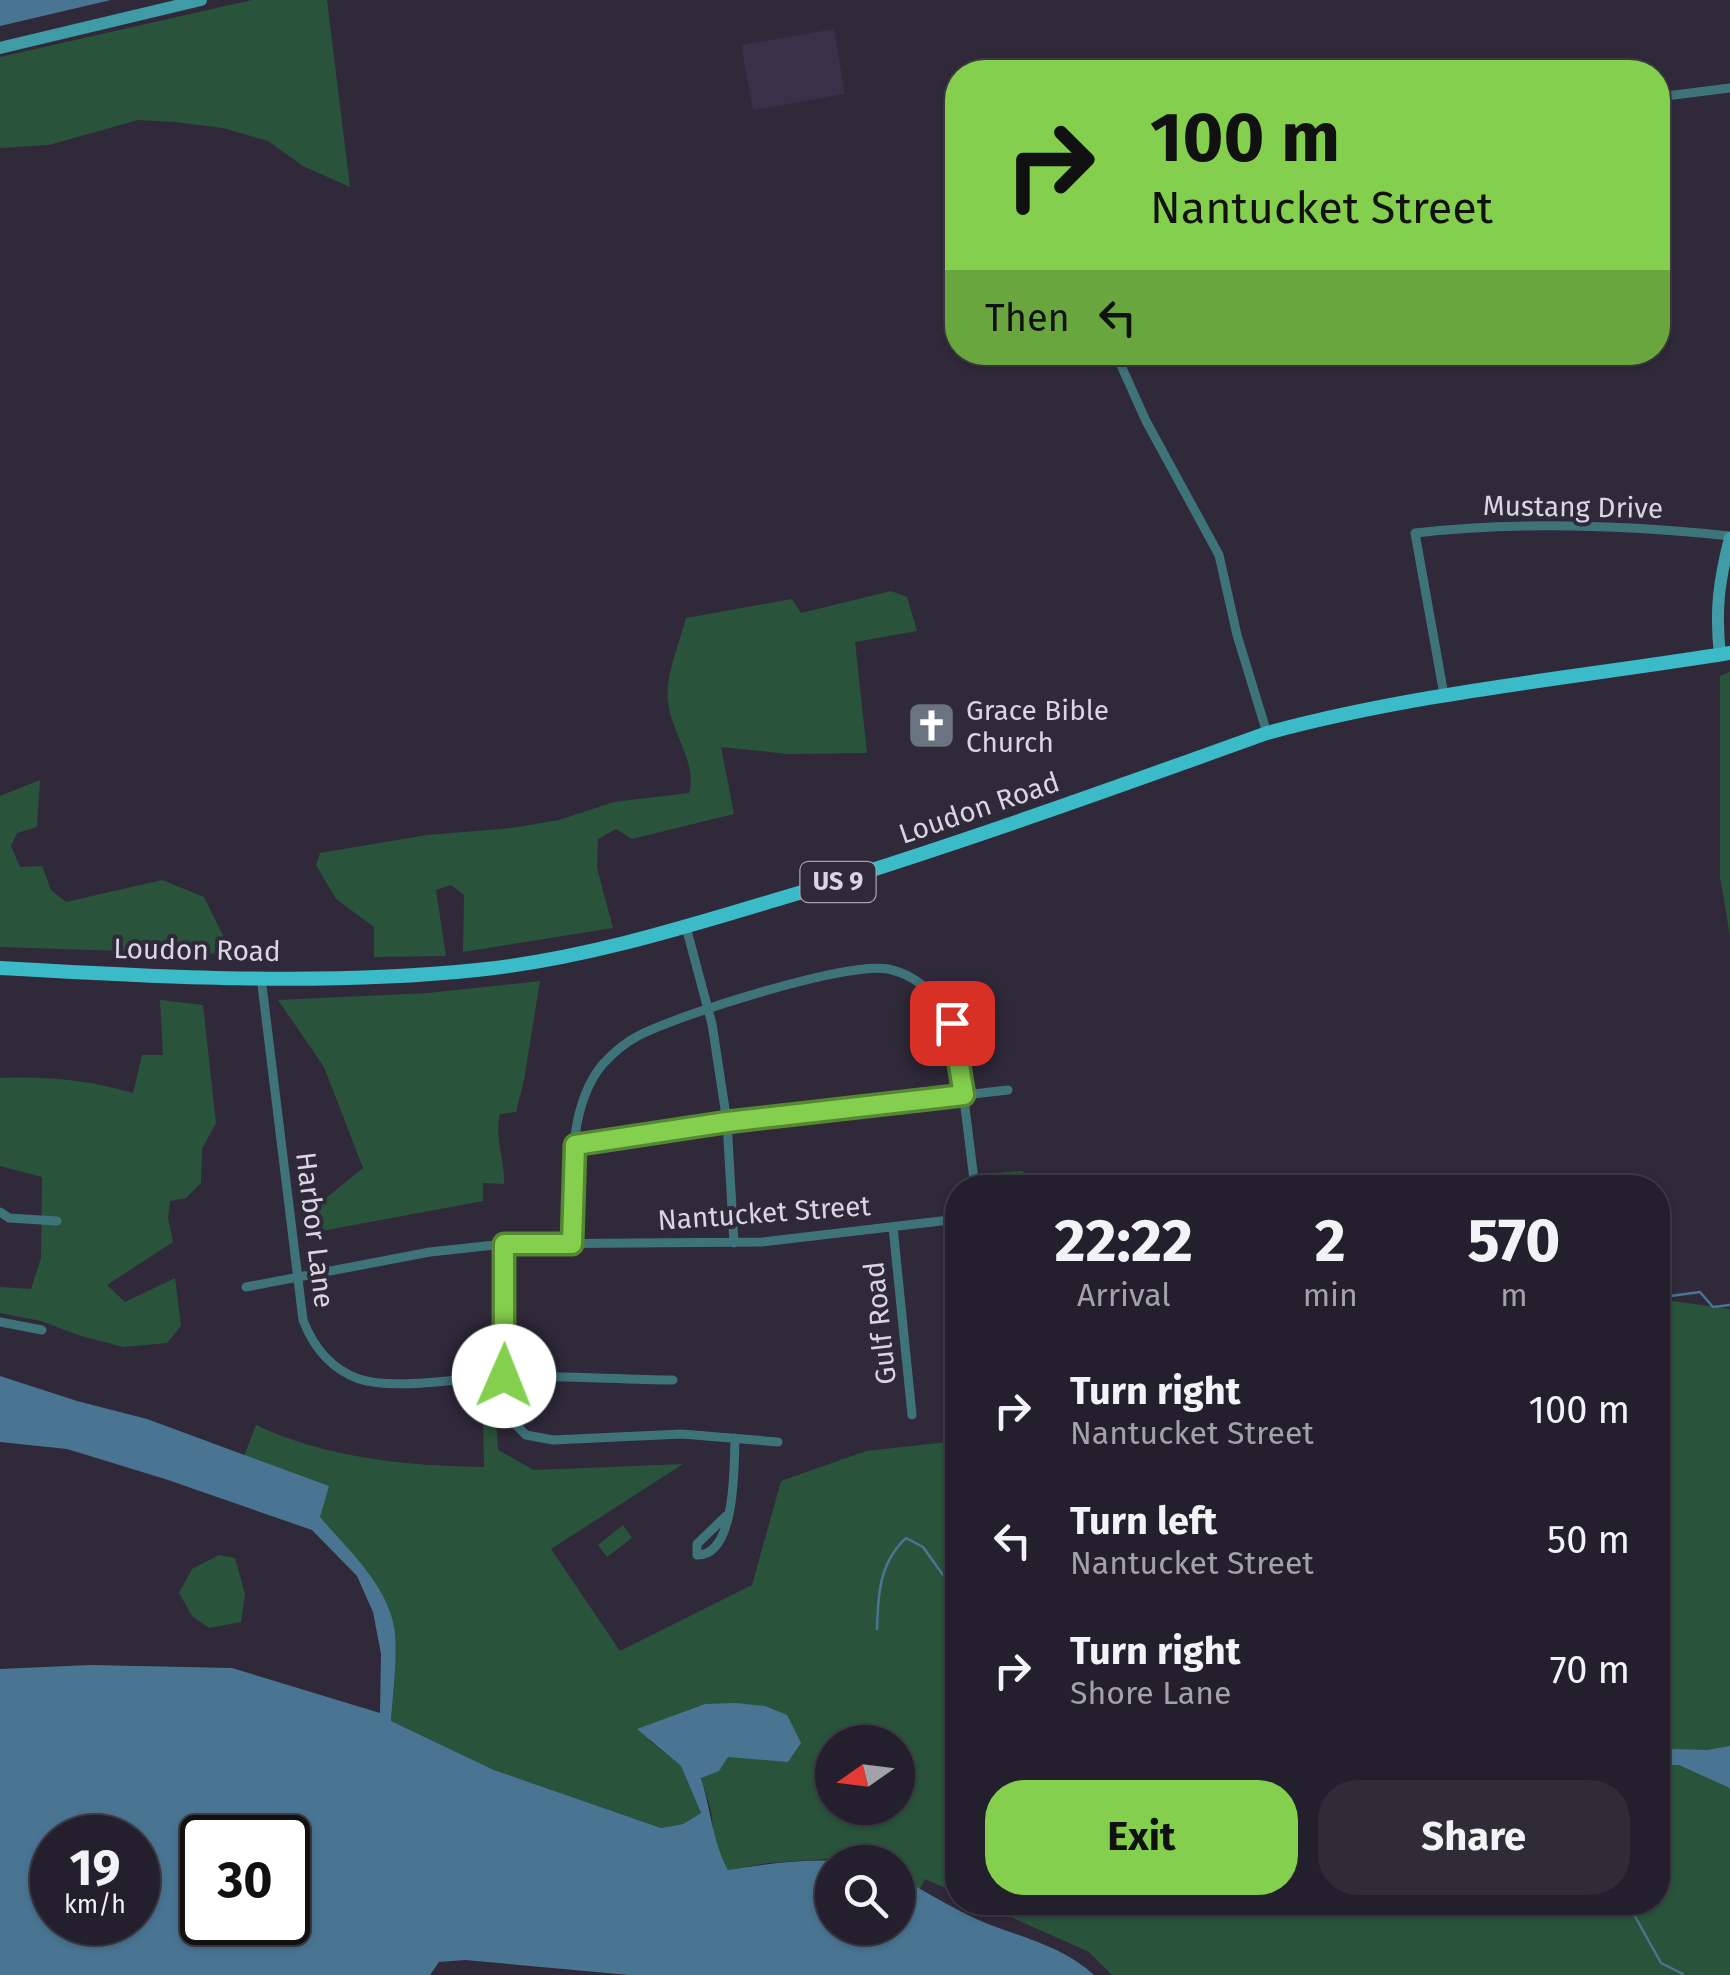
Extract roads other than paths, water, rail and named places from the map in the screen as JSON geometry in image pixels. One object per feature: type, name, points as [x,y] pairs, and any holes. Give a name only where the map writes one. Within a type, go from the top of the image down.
[{"type":"main road","name":"Loudon Road","points":[[0,968],[261,977],[368,976],[479,970],[558,957],[686,928],[878,869],[1310,722],[1444,695],[1725,654]]},
{"type":"street","points":[[0,48],[202,0]]},
{"type":"street","points":[[1670,96],[1730,88]]},
{"type":"street","points":[[1121,365],[1146,421],[1219,555],[1237,635],[1267,734]]},
{"type":"street","name":"Mustang Drive","points":[[1444,695],[1415,532],[1484,525],[1540,525],[1730,537]]},
{"type":"street","points":[[1725,654],[1716,612],[1730,537]]},
{"type":"street","points":[[686,928],[708,1010],[727,1122],[734,1243]]},
{"type":"street","points":[[572,1244],[575,1145],[580,1114],[600,1068],[618,1050],[634,1038],[708,1010],[850,971],[895,970],[922,985],[943,1006],[956,1036],[973,1175]]},
{"type":"street","name":"Harbor Lane","points":[[261,977],[303,1320],[310,1339],[328,1361],[349,1374],[380,1382],[504,1376],[674,1380]]},
{"type":"street","points":[[575,1145],[727,1122],[1008,1090]]},
{"type":"street","points":[[0,1212],[8,1218],[57,1221]]},
{"type":"street","name":"Nantucket Street","points":[[246,1287],[430,1252],[504,1244],[734,1243],[945,1221]]},
{"type":"street","name":"Gulf Road","points":[[893,1227],[912,1414]]},
{"type":"street","points":[[504,1244],[504,1376],[508,1417],[526,1435],[553,1440],[682,1434],[778,1442]]},
{"type":"street","points":[[0,1322],[42,1330]]},
{"type":"street","points":[[726,1516],[735,1438]]},
{"type":"water","points":[[0,0],[111,0],[0,26]]},
{"type":"water","points":[[0,1376],[147,1419],[329,1486],[320,1517],[377,1585],[392,1617],[396,1656],[391,1721],[494,1770],[661,1828],[683,1824],[701,1813],[681,1766],[637,1729],[705,1704],[765,1706],[787,1715],[801,1743],[788,1762],[728,1757],[719,1771],[701,1778],[728,1870],[815,1861],[815,1945],[915,1945],[915,1886],[945,1904],[945,1915],[968,1915],[1057,1951],[1094,1975],[629,1975],[465,1960],[439,1962],[430,1975],[0,1975],[0,1669],[90,1665],[232,1668],[380,1713],[381,1654],[373,1612],[357,1576],[312,1530],[67,1449],[0,1442]]},
{"type":"water","points":[[1670,1742],[1671,1749],[1730,1746],[1730,1788],[1679,1765],[1670,1765]]},
{"type":"waterway","points":[[1670,1296],[1700,1292],[1713,1307],[1730,1305]]},
{"type":"waterway","points":[[877,1629],[885,1569],[906,1538],[923,1547],[945,1574]]},
{"type":"waterway","points":[[1634,1915],[1661,1963],[1683,1974]]},
{"type":"place","name":"Grace Bible Church","points":[[931,726]]}]
